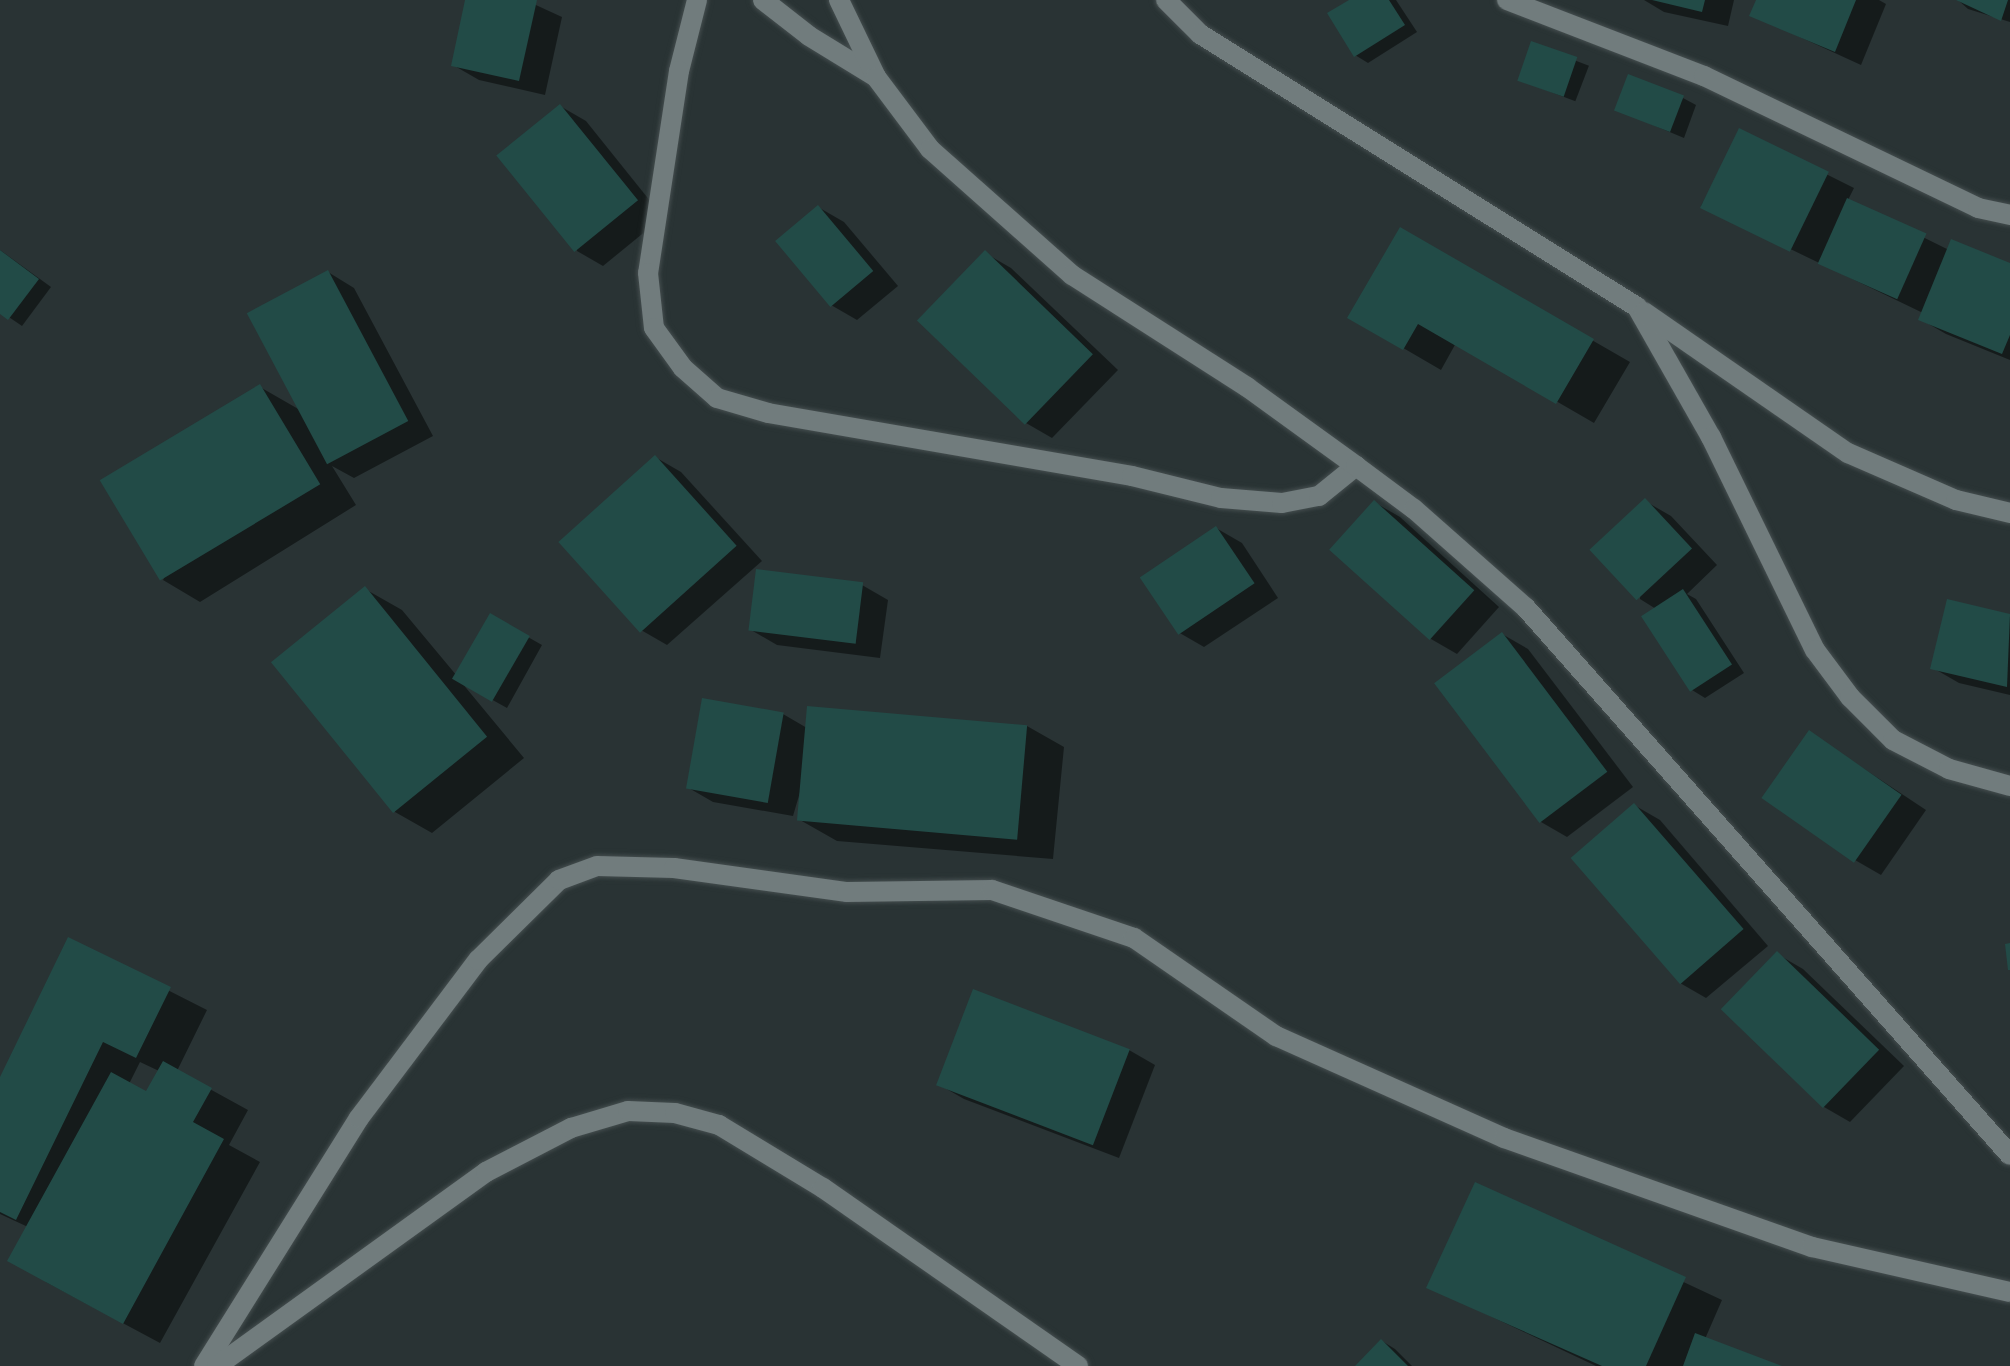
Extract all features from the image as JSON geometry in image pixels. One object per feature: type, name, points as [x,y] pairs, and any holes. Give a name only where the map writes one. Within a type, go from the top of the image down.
[{"type":"street","points":[[697,0],[679,71],[648,273],[654,328],[683,368],[717,398],[768,413],[1132,476],[1221,498],[1282,503],[1319,496],[1356,466]]},
{"type":"street","points":[[763,0],[809,36],[876,77]]},
{"type":"street","points":[[839,0],[876,77],[930,149],[1072,275],[1247,387],[1356,466],[1414,509],[1526,608],[2010,1155]]},
{"type":"street","points":[[1166,0],[1200,34],[1637,307],[1848,453],[1956,500],[2010,513]]},
{"type":"street","points":[[1507,0],[1704,76],[1978,208],[2010,215]]},
{"type":"street","points":[[1637,307],[1711,437],[1815,650],[1850,697],[1893,740],[1949,769],[2010,786]]},
{"type":"street","points":[[204,1366],[359,1118],[478,960],[559,880],[597,866],[674,868],[847,892],[992,890],[1134,938],[1276,1036],[1504,1138],[1812,1247],[2010,1292]]},
{"type":"street","points":[[217,1366],[486,1172],[571,1128],[628,1111],[675,1113],[719,1125],[823,1188],[1078,1366]]},
{"type":"building","points":[[465,0],[537,0],[519,81],[451,66]]},
{"type":"building","points":[[1349,0],[1389,0],[1405,25],[1354,57],[1327,13]]},
{"type":"building","points":[[1652,0],[1705,0],[1702,12]]},
{"type":"building","points":[[1756,0],[1856,0],[1835,52],[1749,16]]},
{"type":"building","points":[[1956,0],[2008,0],[2001,21]]},
{"type":"building","points":[[1531,41],[1577,57],[1564,97],[1517,81]]},
{"type":"building","points":[[1628,74],[1684,96],[1670,132],[1614,110]]},
{"type":"building","points":[[560,104],[638,200],[574,252],[496,156]]},
{"type":"building","points":[[1739,128],[1829,172],[1790,252],[1700,208]]},
{"type":"building","points":[[1847,198],[1926,233],[1897,299],[1818,264]]},
{"type":"building","points":[[818,205],[873,271],[830,307],[775,241]]},
{"type":"building","points":[[1400,227],[1594,339],[1556,404],[1418,324],[1403,350],[1347,318]]},
{"type":"building","points":[[1951,239],[2010,263],[2010,335],[2002,354],[1918,320]]},
{"type":"building","points":[[0,250],[39,279],[8,320],[0,314]]},
{"type":"building","points":[[985,250],[1093,354],[1025,425],[917,320]]},
{"type":"building","points":[[328,270],[408,421],[327,464],[247,313]]},
{"type":"building","points":[[260,384],[320,484],[160,581],[100,480]]},
{"type":"building","points":[[655,455],[737,546],[640,633],[558,542]]},
{"type":"building","points":[[1645,498],[1692,548],[1636,600],[1589,550]]},
{"type":"building","points":[[1374,500],[1474,590],[1429,640],[1329,550]]},
{"type":"building","points":[[1216,526],[1255,583],[1178,635],[1140,577]]},
{"type":"building","points":[[756,569],[863,582],[856,644],[748,631]]},
{"type":"building","points":[[365,586],[487,737],[393,813],[271,662]]},
{"type":"building","points":[[1683,589],[1732,664],[1690,692],[1641,616]]},
{"type":"building","points":[[1947,599],[2010,614],[2007,687],[1930,669]]},
{"type":"building","points":[[490,613],[530,636],[492,702],[452,679]]},
{"type":"building","points":[[1502,632],[1607,772],[1539,823],[1434,683]]},
{"type":"building","points":[[702,698],[784,712],[768,803],[686,789]]},
{"type":"building","points":[[807,706],[1027,725],[1017,840],[797,821]]},
{"type":"building","points":[[1809,730],[1902,795],[1854,863],[1761,798]]},
{"type":"building","points":[[1634,803],[1744,929],[1680,984],[1571,858]]},
{"type":"building","points":[[68,937],[171,987],[136,1058],[103,1042],[16,1220],[0,1212],[0,1077]]},
{"type":"building","points":[[2010,943],[2010,970],[2008,970],[2005,944]]},
{"type":"building","points":[[1777,951],[1879,1050],[1823,1108],[1721,1009]]},
{"type":"building","points":[[973,989],[1130,1049],[1093,1145],[936,1085]]},
{"type":"building","points":[[163,1061],[212,1088],[193,1122],[224,1139],[123,1324],[7,1261],[111,1072],[146,1091]]},
{"type":"building","points":[[1475,1182],[1686,1277],[1646,1366],[1602,1366],[1426,1288]]},
{"type":"building","points":[[1695,1333],[1782,1366],[1683,1366]]},
{"type":"building","points":[[1381,1339],[1408,1366],[1355,1366]]}]
